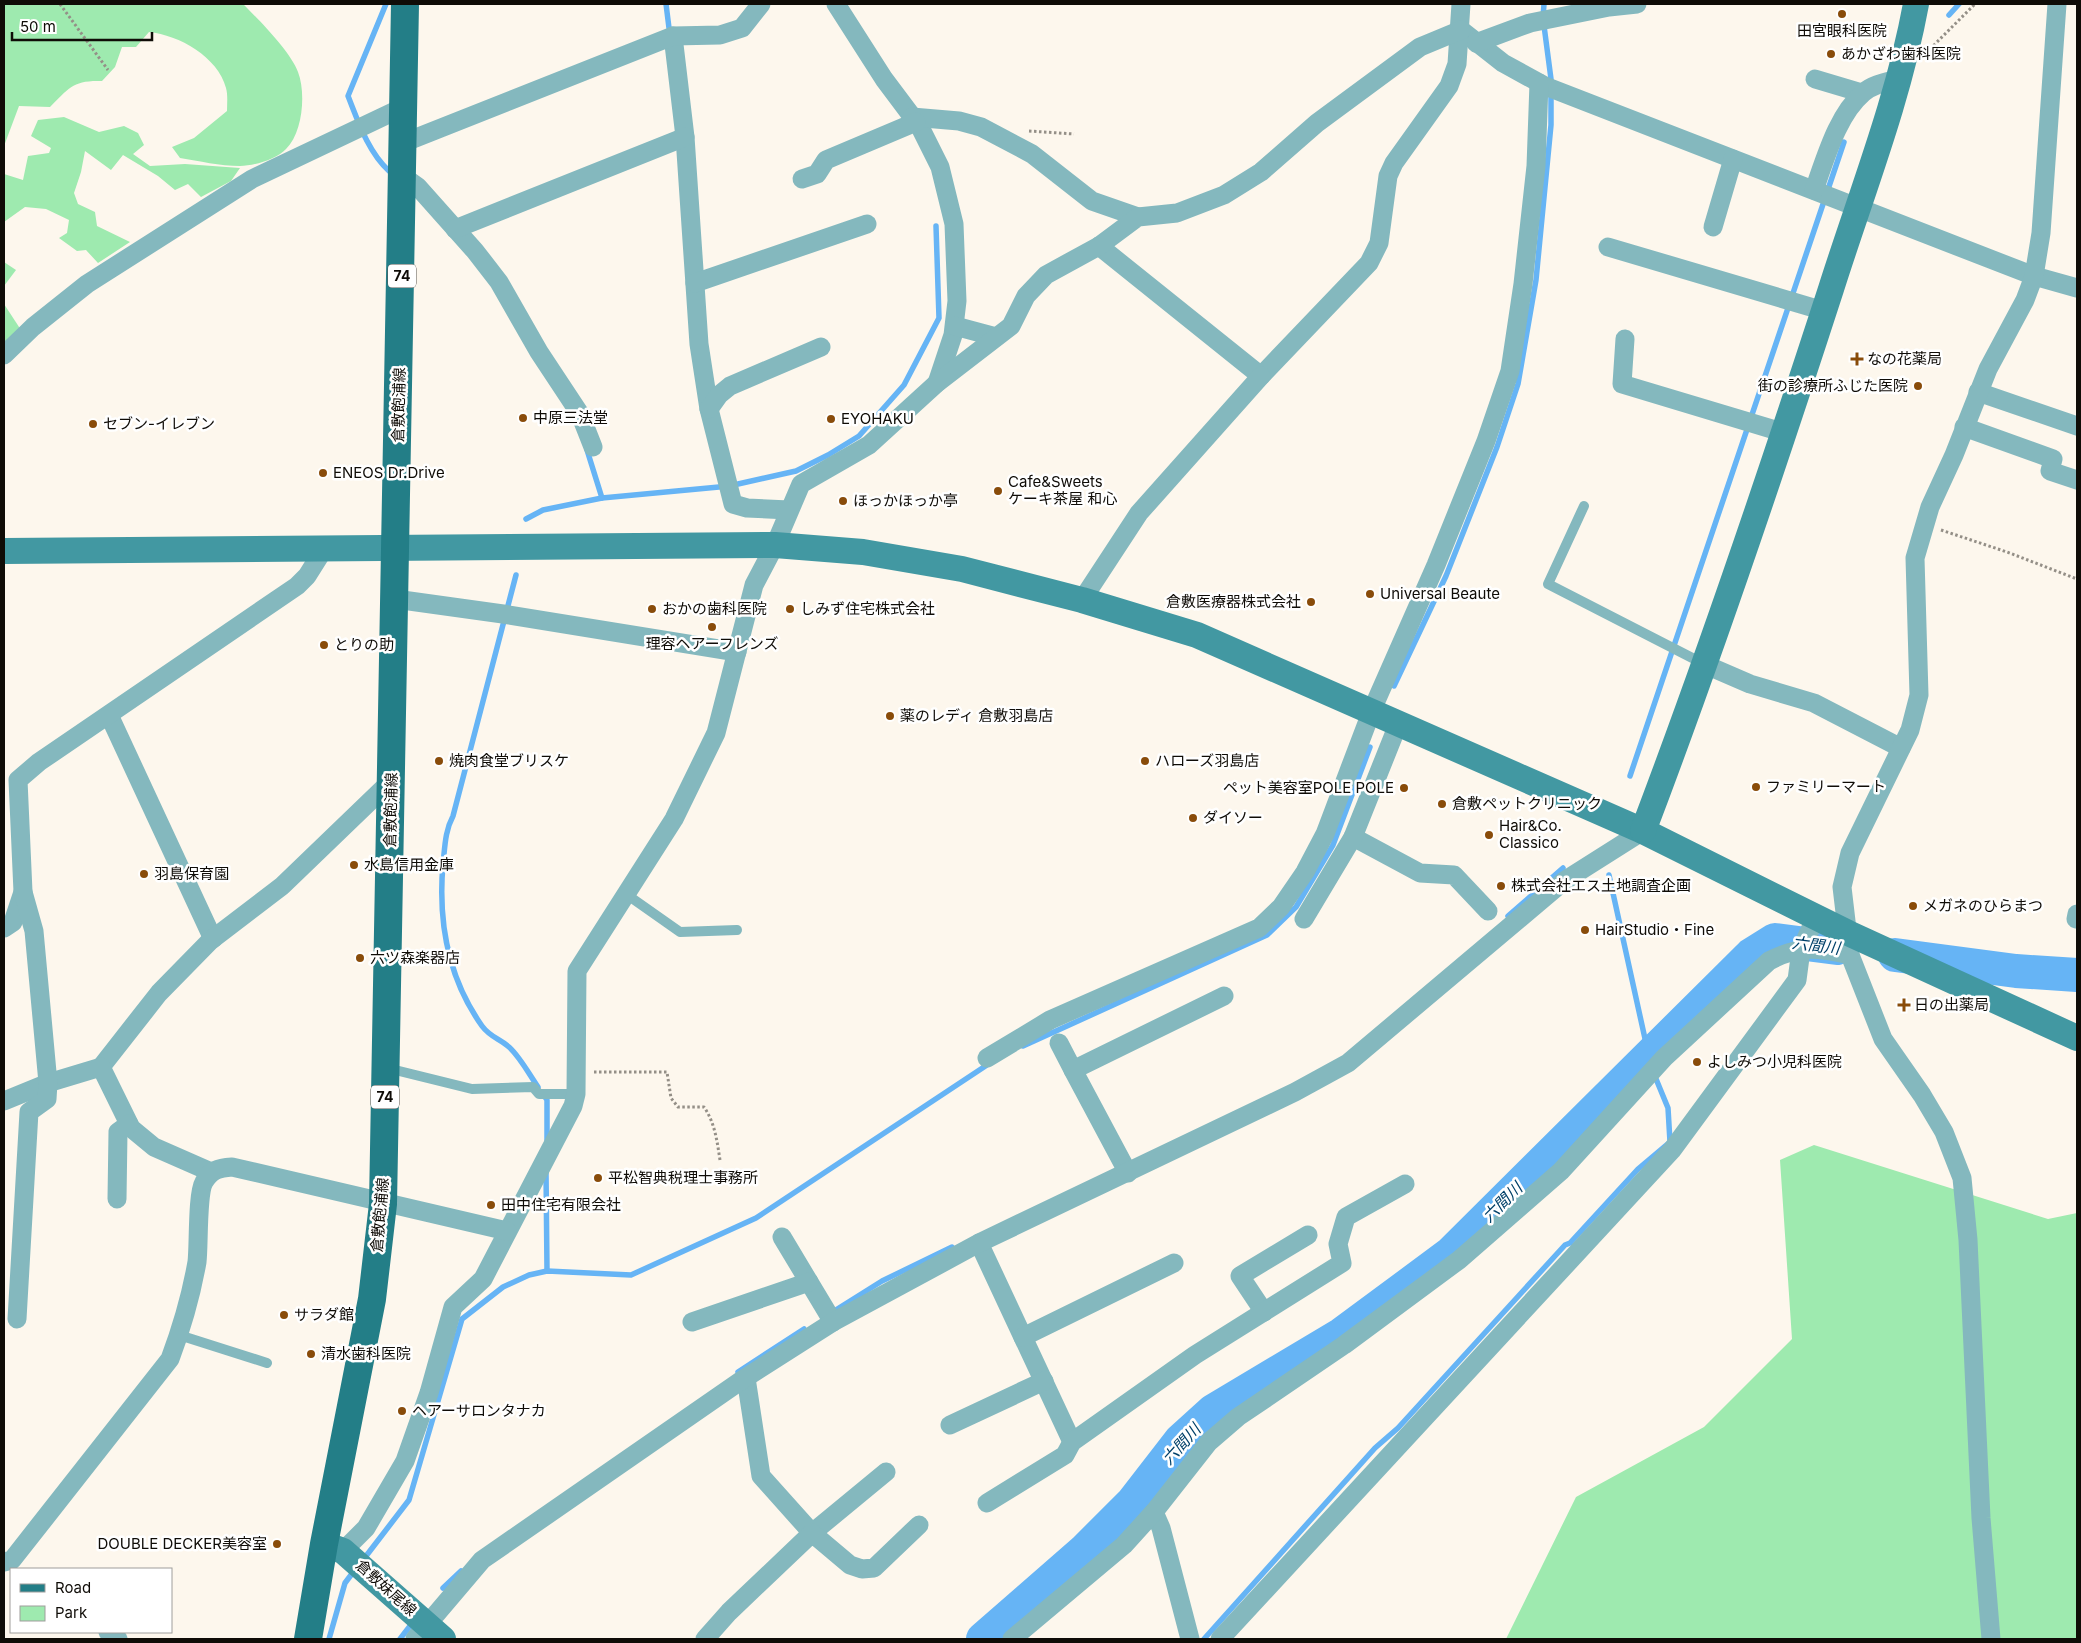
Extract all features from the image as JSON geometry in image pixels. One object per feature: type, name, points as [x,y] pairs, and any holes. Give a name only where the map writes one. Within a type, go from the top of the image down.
[{"type":"main road","name":"倉敷飽浦線","points":[[308,1639],[347,1556],[383,1204],[404,177],[405,4]]},
{"type":"street","points":[[403,143],[673,36],[720,34],[742,28],[761,4]]},
{"type":"street","points":[[836,4],[884,79],[914,119],[940,167],[954,224],[958,264],[958,301],[954,326],[937,383]]},
{"type":"street","points":[[1082,600],[1139,513],[1261,376],[1370,263],[1379,243],[1388,176],[1394,163],[1448,86],[1457,64],[1461,30],[1461,4]]},
{"type":"street","points":[[1476,43],[1544,20],[1609,5],[1637,4]]},
{"type":"street","points":[[428,1634],[482,1560],[746,1378],[829,1316],[979,1243],[1125,1167],[1295,1092],[1348,1063],[1564,881],[1643,831],[1706,665],[1785,433],[1857,208],[1876,155],[1899,78],[1916,4]]},
{"type":"street","points":[[1991,1639],[1981,1518],[1968,1240],[1962,1178],[1944,1132],[1922,1095],[1883,1039],[1849,944],[1842,887],[1850,853],[1910,730],[1919,696],[1915,558],[1930,507],[1978,392],[2026,300],[2034,276],[2041,233],[2057,4]]},
{"type":"street","points":[[802,179],[817,174],[826,160],[914,119],[959,121],[981,127],[1032,154],[1092,201],[1138,217],[1177,213],[1224,195],[1262,172],[1317,123],[1420,47],[1461,30]]},
{"type":"street","points":[[1461,30],[1503,63],[1548,87],[2034,276],[2077,288]]},
{"type":"street","points":[[673,36],[685,137],[699,344],[709,409],[733,504],[747,508],[788,510]]},
{"type":"street","points":[[1821,193],[1835,132],[1862,93],[1874,86],[1899,78]]},
{"type":"street","points":[[1815,79],[1862,93]]},
{"type":"street","points":[[987,1058],[1050,1020],[1258,928],[1281,907],[1309,865],[1325,834],[1372,710],[1440,556],[1486,440],[1510,371],[1548,87]]},
{"type":"street","points":[[4,355],[33,327],[87,284],[252,178],[392,112],[403,110]]},
{"type":"street","points":[[455,229],[685,137]]},
{"type":"street","points":[[1713,227],[1733,159]]},
{"type":"street","points":[[404,177],[418,187],[499,282],[539,352],[580,414],[593,447]]},
{"type":"street","points":[[347,1556],[366,1528],[405,1461],[429,1393],[453,1307],[483,1279],[573,1106],[576,1094],[577,971],[674,819],[716,734],[754,584],[776,545],[788,510],[801,484],[869,445],[937,383],[1011,326],[1026,296],[1046,275],[1099,246],[1138,217]]},
{"type":"street","points":[[695,283],[867,224]]},
{"type":"street","points":[[1099,246],[1261,376]]},
{"type":"street","points":[[1608,247],[1824,311]]},
{"type":"street","points":[[954,326],[996,338]]},
{"type":"street","points":[[1625,339],[1622,384],[1785,433]]},
{"type":"street","points":[[709,409],[719,395],[730,386],[821,347]]},
{"type":"street","points":[[1978,392],[2077,426]]},
{"type":"street","points":[[1964,427],[2054,459],[2050,471],[2077,480]]},
{"type":"street","points":[[4,551],[776,545],[863,552],[962,569],[1082,600],[1197,635],[1372,710],[1643,831],[1816,917],[1849,944],[2077,1038]]},
{"type":"street","points":[[17,1319],[29,1112],[48,1099],[34,931],[23,892],[18,780],[39,762],[297,586],[307,576],[324,549]]},
{"type":"street","points":[[395,599],[506,614],[736,652]]},
{"type":"street","points":[[1706,665],[1750,684],[1814,703],[1901,748]]},
{"type":"street","points":[[109,715],[213,939]]},
{"type":"street","points":[[1304,919],[1353,837],[1399,722]]},
{"type":"street","points":[[4,1101],[48,1083],[101,1068],[159,993],[213,939],[282,886],[392,781]]},
{"type":"street","points":[[1353,837],[1420,873],[1454,875],[1488,911]]},
{"type":"street","points":[[4,928],[13,922],[23,892]]},
{"type":"street","points":[[1220,1639],[1672,1150],[1798,980],[1801,950],[1816,917]]},
{"type":"street","points":[[1012,1639],[1124,1545],[1154,1512],[1209,1442],[1238,1417],[1344,1345],[1458,1260],[1561,1171],[1664,1058],[1769,961],[1787,951],[1849,944]]},
{"type":"street","points":[[1073,1070],[1224,996]]},
{"type":"street","points":[[1059,1043],[1125,1167]]},
{"type":"street","points":[[101,1068],[129,1124],[154,1147],[211,1172]]},
{"type":"street","points":[[117,1198],[118,1132],[129,1124]]},
{"type":"street","points":[[13,1564],[170,1359],[185,1321],[197,1261],[202,1184],[211,1172],[218,1168],[232,1167],[383,1204],[507,1231]]},
{"type":"street","points":[[987,1503],[1065,1455],[1072,1442],[1195,1355],[1342,1263],[1338,1244],[1346,1217],[1405,1184]]},
{"type":"street","points":[[1264,1312],[1240,1276],[1308,1234]]},
{"type":"street","points":[[782,1237],[829,1316]]},
{"type":"street","points":[[979,1243],[1072,1442]]},
{"type":"street","points":[[1023,1337],[1174,1262]]},
{"type":"street","points":[[692,1322],[809,1282]]},
{"type":"street","points":[[746,1378],[761,1476],[812,1533],[850,1565],[862,1569],[874,1568],[919,1525]]},
{"type":"street","points":[[950,1425],[1044,1381]]},
{"type":"street","points":[[705,1639],[729,1612],[812,1533],[886,1472]]},
{"type":"street","points":[[1154,1512],[1161,1528],[1189,1638]]},
{"type":"street","name":"倉敷妹尾線","points":[[347,1556],[428,1634]]},
{"type":"lane","points":[[1584,506],[1548,584],[1706,665]]},
{"type":"lane","points":[[626,894],[680,932],[737,930]]},
{"type":"lane","points":[[386,1067],[472,1089],[533,1087],[543,1094],[576,1094]]},
{"type":"lane","points":[[179,1334],[267,1363]]},
{"type":"path","points":[[60,4],[108,70]]},
{"type":"path","points":[[1926,52],[1975,4]]},
{"type":"path","points":[[1925,525],[2007,552],[2077,579]]},
{"type":"path","points":[[576,1072],[667,1072],[670,1098],[678,1107],[704,1107],[710,1116],[717,1135],[720,1160]]},
{"type":"green space","points":[[4,4],[243,4],[289,55],[298,72],[302,90],[302,101],[299,123],[292,142],[282,153],[252,165],[225,165],[180,158],[172,147],[194,138],[227,111],[226,88],[222,77],[206,57],[173,38],[149,32],[136,47],[122,47],[115,67],[102,81],[84,82],[72,86],[50,107],[19,106],[4,146]]},
{"type":"green space","points":[[64,117],[99,132],[124,126],[138,133],[144,145],[133,154],[150,166],[185,164],[240,168],[231,181],[201,197],[188,184],[175,190],[158,176],[123,155],[111,170],[85,151],[74,193],[78,204],[95,212],[97,226],[130,242],[98,263],[86,250],[77,251],[59,238],[67,233],[69,220],[46,209],[25,207],[4,222],[4,174],[23,180],[28,156],[49,153],[51,148],[31,136],[38,120]]},
{"type":"green space","points":[[4,262],[16,270],[4,286]]},
{"type":"green space","points":[[4,304],[21,330],[4,347]]},
{"type":"green space","points":[[1814,1145],[2048,1219],[2077,1213],[2077,1639],[1506,1639],[1576,1497],[1704,1427],[1792,1339],[1780,1160]]},
{"type":"waterway","points":[[386,4],[348,96],[369,146],[389,171]]},
{"type":"waterway","points":[[666,4],[669,28]]},
{"type":"waterway","points":[[1394,686],[1446,576],[1497,447],[1518,384],[1536,280],[1551,125],[1551,79],[1543,18],[1544,4]]},
{"type":"waterway","points":[[1949,15],[1959,4]]},
{"type":"waterway","points":[[1630,776],[1844,142]]},
{"type":"waterway","points":[[738,484],[796,471],[828,455],[859,436],[904,385],[939,318],[936,226]]},
{"type":"waterway","points":[[587,450],[602,498],[719,487]]},
{"type":"waterway","points":[[526,519],[543,510],[602,498]]},
{"type":"waterway","points":[[516,575],[447,833],[443,864],[442,907],[444,928],[453,969],[470,1008],[485,1030],[513,1051],[538,1087]]},
{"type":"waterway","points":[[1023,1046],[1267,935],[1296,907],[1333,845],[1370,747]]},
{"type":"waterway","points":[[1508,916],[1563,868]]},
{"type":"waterway","points":[[1609,875],[1651,1066]]},
{"type":"waterway","name":"六間川","points":[[983,1639],[1085,1550],[1133,1502],[1181,1440],[1213,1411],[1342,1334],[1450,1254],[1751,955],[1775,940],[1837,948]]},
{"type":"waterway","name":"六間川","points":[[1895,955],[2016,971],[2077,975]]},
{"type":"waterway","points":[[363,1560],[409,1500],[462,1319],[503,1287],[529,1275],[547,1271],[631,1275],[756,1218],[990,1063]]},
{"type":"waterway","points":[[1204,1639],[1375,1448],[1398,1428],[1565,1245],[1570,1243],[1638,1169],[1670,1142],[1668,1108],[1654,1074]]},
{"type":"waterway","points":[[543,1094],[547,1100],[547,1140]]},
{"type":"waterway","points":[[546,1170],[547,1271]]},
{"type":"waterway","points":[[831,1313],[882,1281],[952,1247]]},
{"type":"waterway","points":[[738,1372],[804,1329]]},
{"type":"waterway","points":[[329,1639],[345,1583],[354,1571]]},
{"type":"waterway","points":[[443,1588],[461,1571]]},
{"type":"waterway","points":[[400,1639],[410,1626]]},
{"type":"place","name":"田宮眼科医院","points":[[1842,14]]},
{"type":"place","name":"あかざわ歯科医院","points":[[1831,54]]},
{"type":"place","name":"なの花薬局","points":[[1857,359]]},
{"type":"place","name":"街の診療所ふじた医院","points":[[1918,386]]},
{"type":"place","name":"中原三法堂","points":[[523,418]]},
{"type":"place","name":"EYOHAKU","points":[[831,419]]},
{"type":"place","name":"セブン-イレブン","points":[[93,424]]},
{"type":"place","name":"ENEOS Dr.Drive","points":[[323,473]]},
{"type":"place","name":"Cafe&Sweets ケーキ茶屋 和心","points":[[998,491]]},
{"type":"place","name":"ほっかほっか亭","points":[[843,501]]},
{"type":"place","name":"Universal Beaute","points":[[1370,594]]},
{"type":"place","name":"倉敷医療器株式会社","points":[[1311,602]]},
{"type":"place","name":"おかの歯科医院","points":[[652,609]]},
{"type":"place","name":"しみず住宅株式会社","points":[[790,609]]},
{"type":"place","name":"理容ヘアーフレンズ","points":[[712,627]]},
{"type":"place","name":"とりの助","points":[[324,645]]},
{"type":"place","name":"薬のレディ 倉敷羽島店","points":[[890,716]]},
{"type":"place","name":"焼肉食堂ブリスケ","points":[[439,761]]},
{"type":"place","name":"ハローズ羽島店","points":[[1145,761]]},
{"type":"place","name":"ファミリーマート","points":[[1756,787]]},
{"type":"place","name":"ペット美容室POLE POLE","points":[[1404,788]]},
{"type":"place","name":"倉敷ペットクリニック","points":[[1442,804]]},
{"type":"place","name":"ダイソー","points":[[1193,818]]},
{"type":"place","name":"Hair&Co. Classico","points":[[1489,835]]},
{"type":"place","name":"水島信用金庫","points":[[354,865]]},
{"type":"place","name":"羽島保育園","points":[[144,874]]},
{"type":"place","name":"株式会社エス土地調査企画","points":[[1501,886]]},
{"type":"place","name":"メガネのひらまつ","points":[[1913,906]]},
{"type":"place","name":"HairStudio・Fine","points":[[1585,930]]},
{"type":"place","name":"六ツ森楽器店","points":[[360,958]]},
{"type":"place","name":"日の出薬局","points":[[1904,1005]]},
{"type":"place","name":"よしみつ小児科医院","points":[[1697,1062]]},
{"type":"place","name":"平松智典税理士事務所","points":[[598,1178]]},
{"type":"place","name":"田中住宅有限会社","points":[[491,1205]]},
{"type":"place","name":"サラダ館","points":[[284,1315]]},
{"type":"place","name":"清水歯科医院","points":[[311,1354]]},
{"type":"place","name":"ヘアーサロンタナカ","points":[[402,1411]]},
{"type":"place","name":"DOUBLE DECKER美容室","points":[[277,1544]]}]
